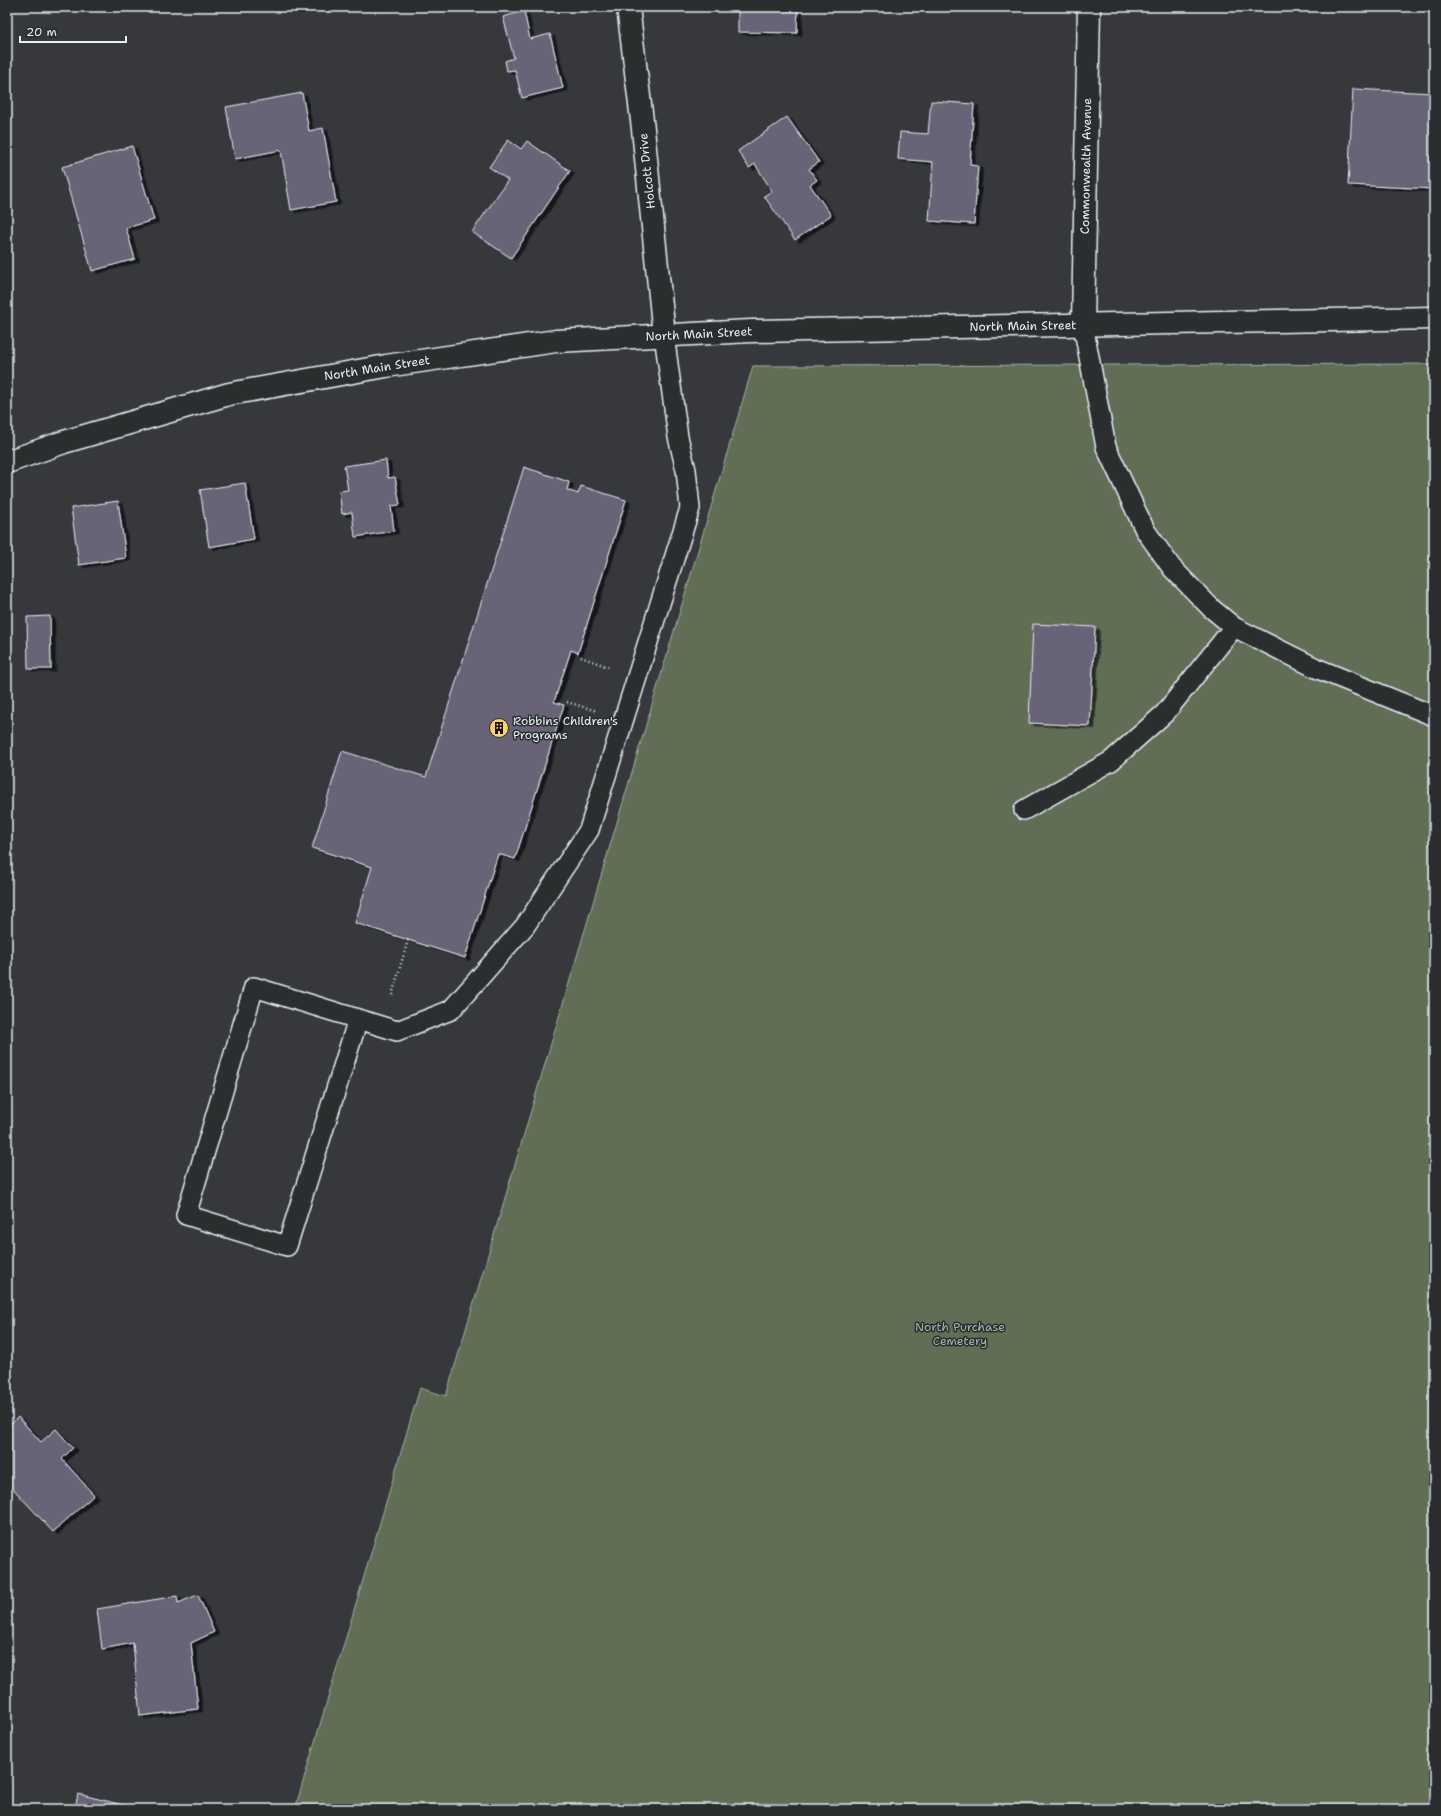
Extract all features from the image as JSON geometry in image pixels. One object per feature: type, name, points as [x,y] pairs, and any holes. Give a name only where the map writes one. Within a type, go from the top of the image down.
[{"type":"main road","name":"Holcott Drive","points":[[628,7],[643,129],[664,335]]},
{"type":"main road","name":"Commonwealth Avenue","points":[[1083,325],[1089,7]]},
{"type":"main road","name":"North Main Street","points":[[1405,318],[1434,313]]},
{"type":"main road","name":"North Main Street","points":[[7,462],[64,442],[228,394],[386,366],[556,341],[751,331],[1434,318]]},
{"type":"lane","points":[[1083,325],[1106,447],[1146,530],[1172,568],[1211,608],[1234,627],[1316,668],[1434,716]]},
{"type":"lane","points":[[358,1019],[288,1246],[186,1214],[254,987],[358,1019],[397,1031],[451,1010],[525,926],[589,830],[690,508],[686,470],[678,438],[664,335]]},
{"type":"lane","points":[[1024,810],[1112,761],[1165,713],[1234,627]]},
{"type":"path","points":[[581,658],[610,667],[612,670]]},
{"type":"path","points":[[567,702],[597,711],[600,708]]},
{"type":"path","points":[[392,995],[408,940]]},
{"type":"green space","name":"North Purchase Cemetery","points":[[1434,364],[1434,1809],[295,1809],[420,1388],[446,1396],[753,366]]},
{"type":"building","points":[[738,7],[798,7],[797,33],[738,32]]},
{"type":"building","points":[[524,11],[530,39],[550,34],[563,88],[522,98],[515,70],[507,71],[505,61],[514,58],[503,17]]},
{"type":"building","points":[[1353,89],[1434,93],[1434,189],[1348,185]]},
{"type":"building","points":[[302,93],[309,131],[323,128],[336,202],[291,210],[281,150],[235,159],[226,107]]},
{"type":"building","points":[[931,101],[974,104],[970,165],[978,166],[974,224],[929,221],[933,162],[898,159],[900,132],[928,134]]},
{"type":"building","points":[[787,117],[819,162],[809,169],[817,180],[810,185],[831,215],[795,240],[764,196],[772,191],[755,164],[749,168],[738,151]]},
{"type":"building","points":[[508,140],[521,149],[527,141],[570,171],[511,258],[472,232],[508,180],[489,167]]},
{"type":"building","points":[[132,146],[154,220],[126,228],[135,259],[92,271],[62,167]]},
{"type":"building","points":[[386,460],[388,478],[395,477],[400,505],[391,506],[394,531],[355,537],[352,512],[342,514],[339,491],[348,490],[344,466]]},
{"type":"building","name":"Robbins Children's Programs","points":[[524,467],[569,482],[567,490],[578,494],[581,486],[626,500],[578,653],[571,650],[554,702],[564,705],[515,859],[498,854],[465,958],[355,923],[372,867],[312,848],[342,751],[426,777]]},
{"type":"building","points":[[245,483],[254,539],[209,547],[200,490]]},
{"type":"building","points":[[118,501],[126,558],[79,565],[71,508]]},
{"type":"building","points":[[50,616],[51,669],[28,669],[27,617]]},
{"type":"building","points":[[1033,624],[1095,627],[1090,726],[1029,723]]},
{"type":"building","points":[[18,1417],[41,1442],[56,1429],[73,1448],[62,1459],[94,1495],[53,1532],[7,1482],[7,1428]]},
{"type":"building","points":[[198,1595],[214,1632],[191,1643],[198,1709],[140,1716],[133,1643],[102,1649],[97,1609],[177,1596],[178,1603]]},
{"type":"building","points":[[78,1794],[123,1805],[122,1809],[75,1809]]},
{"type":"place","name":"Robbins Children's Programs","points":[[499,728]]}]
